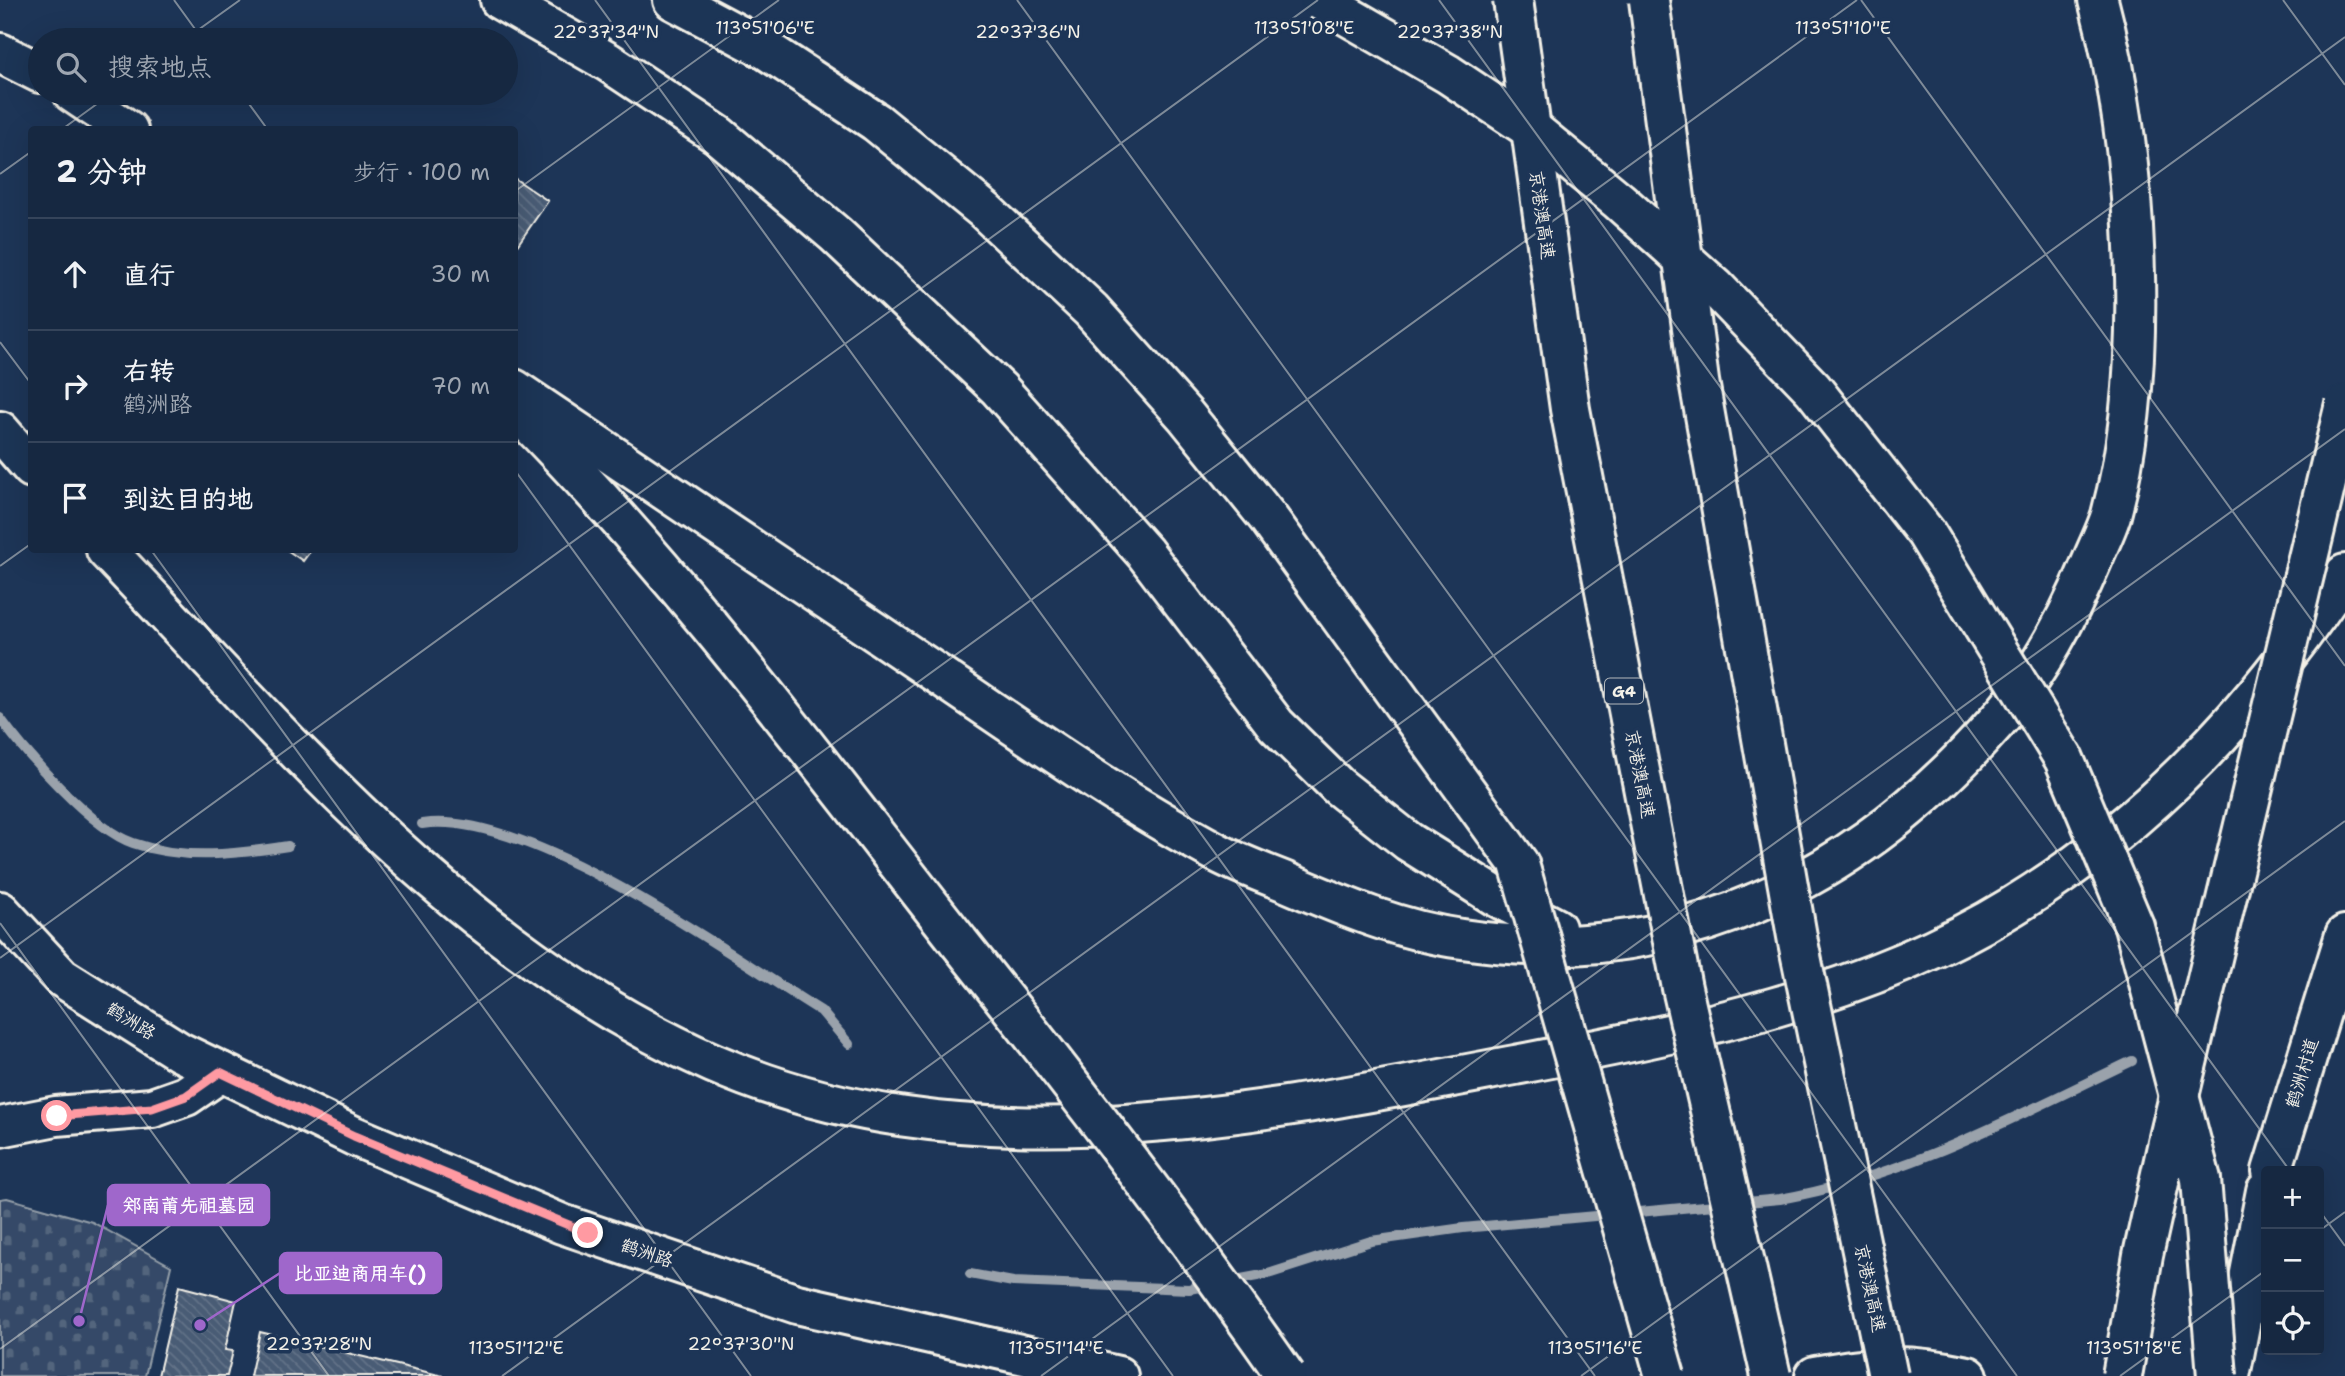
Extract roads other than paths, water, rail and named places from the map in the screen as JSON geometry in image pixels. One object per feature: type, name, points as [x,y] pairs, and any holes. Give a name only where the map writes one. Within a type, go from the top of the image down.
[{"type":"main road","points":[[500,0],[608,62],[718,135],[835,234],[999,389],[1144,553],[1276,725],[1338,786],[1420,849],[1496,896],[1586,943]]},
{"type":"main road","points":[[673,0],[765,49],[876,122],[984,210],[1091,310],[1185,415],[1269,519],[1519,864],[1665,1376]]},
{"type":"main road","points":[[1320,0],[1448,74],[1535,132],[1619,201],[1716,288],[1814,389],[1926,533],[2064,759],[2134,926],[2201,1179],[2217,1376]]},
{"type":"main road","name":"京港澳高速","points":[[1513,0],[1570,409],[1682,988],[1771,1376]]},
{"type":"main road","name":"京港澳高速","points":[[1649,0],[1699,381],[1798,942],[1888,1376]]},
{"type":"main road","points":[[518,392],[1093,779],[1221,855],[1356,912],[1459,939],[1558,947],[1657,937],[1740,909],[1818,875],[1887,827],[1957,767],[2019,697],[2070,614],[2110,518],[2130,404],[2135,272],[2127,146],[2098,0]]},
{"type":"main road","points":[[0,53],[28,67]]},
{"type":"main road","points":[[91,105],[122,126]]},
{"type":"main road","points":[[2122,1376],[2143,1255],[2168,1142],[2345,404]]},
{"type":"main road","points":[[518,412],[585,479],[706,618],[1087,1104],[1210,1267],[1286,1376]]},
{"type":"main road","points":[[0,431],[28,463]]},
{"type":"main road","points":[[109,553],[374,830],[447,896],[536,964],[621,1019],[719,1066],[807,1095],[908,1119],[1050,1127],[1161,1123],[1251,1113],[1347,1097],[1668,1033],[1769,1010],[1854,982],[1934,948],[2010,908],[2086,857],[2146,809],[2205,753],[2265,688],[2345,574]]},
{"type":"main road","name":"鹤洲路","points":[[0,911],[61,977],[180,1052],[354,1136],[562,1224],[796,1304],[1118,1376]]},
{"type":"main road","name":"鹤洲村道","points":[[2274,1166],[2345,935]]},
{"type":"main road","points":[[0,1127],[57,1116],[152,1108],[186,1096],[220,1072]]},
{"type":"main road","points":[[2230,1376],[2261,1217]]},
{"type":"main road","points":[[1815,1376],[1862,1368],[1925,1366],[1968,1376]]},
{"type":"waterway","points":[[0,718],[43,770],[80,807],[99,823],[133,843],[152,849],[191,854],[230,853],[288,846]]},
{"type":"waterway","points":[[422,824],[465,825],[515,839],[570,861],[682,923],[821,1011],[849,1044]]},
{"type":"waterway","points":[[1230,1281],[1268,1274],[1371,1241],[1463,1228],[1780,1199],[1827,1189],[1872,1176],[1960,1142],[2132,1061]]},
{"type":"waterway","points":[[970,1274],[1013,1282],[1189,1289],[1210,1285]]},
{"type":"place","name":"郑南莆先祖墓园","points":[[79,1321]]},
{"type":"place","name":"比亚迪商用车()","points":[[200,1325]]}]
